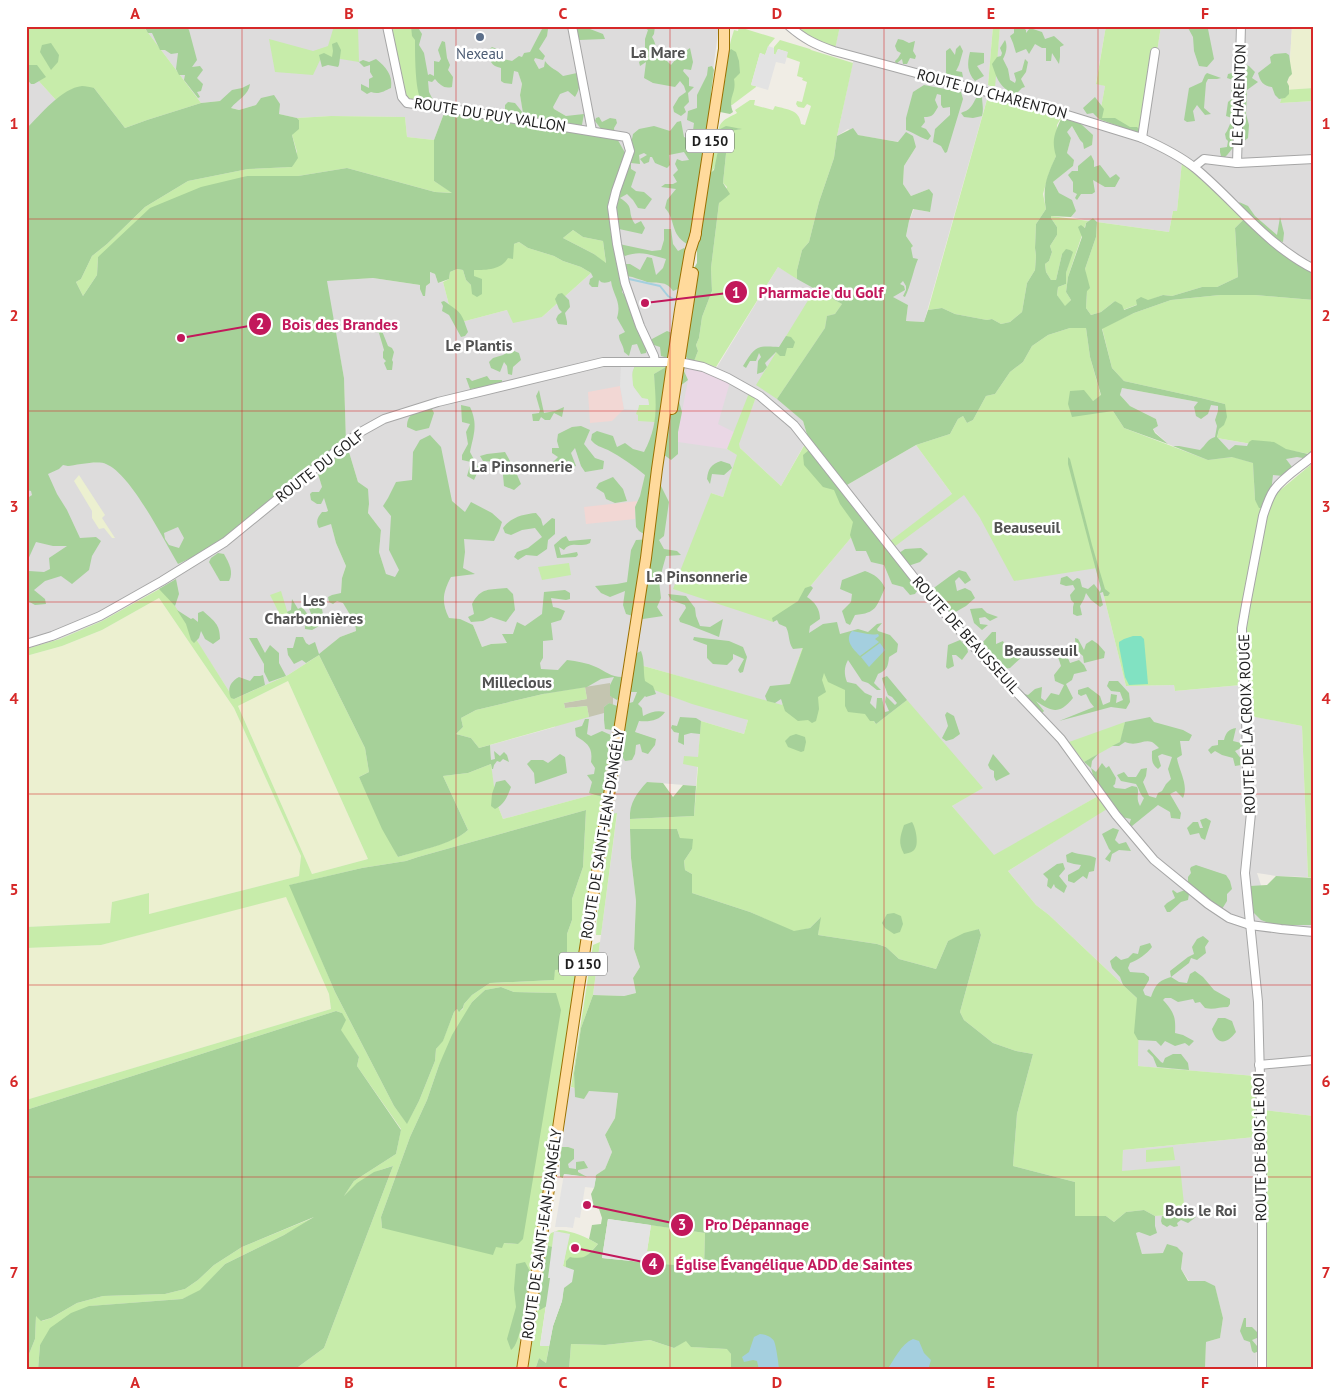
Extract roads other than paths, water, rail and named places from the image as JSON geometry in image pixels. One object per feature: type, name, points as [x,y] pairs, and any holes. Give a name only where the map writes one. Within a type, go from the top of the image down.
[{"type":"main road","name":"ROUTE DE SAINT-JEAN-D'ANGÉLY","points":[[522,1370],[649,535],[650,517],[676,362],[689,260],[696,234],[724,49],[724,26]]},
{"type":"main road","name":"ROUTE DE SAINT-JEAN-D'ANGÉLY","points":[[724,49],[732,26]]},
{"type":"street","name":"ROUTE DU PUY VALLON","points":[[387,26],[402,97],[407,103],[592,131]]},
{"type":"street","points":[[572,26],[592,131],[626,137],[630,151],[612,207],[614,225],[625,283],[655,362]]},
{"type":"street","name":"ROUTE DU CHARENTON","points":[[789,26],[802,37],[818,46],[1035,105],[1157,144],[1194,167],[1272,241],[1284,251],[1314,269]]},
{"type":"street","name":"LE CHARENTON","points":[[1237,163],[1241,26]]},
{"type":"street","points":[[1142,138],[1155,52]]},
{"type":"street","points":[[1194,167],[1204,160],[1237,163],[1314,159]]},
{"type":"street","name":"ROUTE DU GOLF","points":[[26,644],[52,636],[100,616],[162,582],[225,542],[357,434],[384,419],[438,402],[603,362],[676,362]]},
{"type":"street","name":"ROUTE DE BEAUSSEUIL","points":[[676,362],[703,367],[728,378],[760,396],[794,425],[916,580],[980,654],[1060,739],[1116,815],[1154,860],[1208,904],[1229,918],[1250,925],[1280,930],[1314,932]]},
{"type":"street","name":"ROUTE DE LA CROIX ROUGE","points":[[1250,925],[1245,873],[1251,813],[1247,766],[1242,628],[1263,516],[1268,500],[1283,481],[1314,455]]},
{"type":"street","name":"ROUTE DE BOIS LE ROI","points":[[1250,925],[1258,1002],[1262,1154],[1262,1370]]},
{"type":"street","points":[[1259,1065],[1314,1060]]},
{"type":"water","points":[[852,631],[878,634],[879,636],[875,639],[879,642],[860,656],[849,641]]},
{"type":"water","points":[[880,643],[885,650],[869,667],[861,657]]},
{"type":"water","points":[[760,1334],[772,1338],[774,1341],[779,1370],[759,1370],[757,1361],[744,1362],[742,1357],[749,1352],[754,1337]]},
{"type":"water","points":[[913,1339],[919,1341],[924,1353],[931,1360],[928,1370],[887,1370],[901,1348]]},
{"type":"waterway","points":[[629,279],[660,286],[673,299]]},
{"type":"place","name":"Nexeau","points":[[480,37]]},
{"type":"place","name":"Pharmacie du Golf","points":[[645,303]]},
{"type":"place","name":"Bois des Brandes","points":[[181,338]]},
{"type":"place","name":"Pro Dépannage","points":[[587,1205]]},
{"type":"place","name":"Église Évangélique ADD de Saintes","points":[[575,1248]]},
{"type":"district","name":"La Mare","points":[[658,52]]},
{"type":"district","name":"Le Plantis","points":[[479,345]]},
{"type":"district","name":"La Pinsonnerie","points":[[522,466]]},
{"type":"district","name":"Beauseuil","points":[[1027,527]]},
{"type":"district","name":"La Pinsonnerie","points":[[697,576]]},
{"type":"district","name":"Les Charbonnières","points":[[314,609]]},
{"type":"district","name":"Beausseuil","points":[[1041,650]]},
{"type":"district","name":"Milleclous","points":[[517,682]]},
{"type":"district","name":"Bois le Roi","points":[[1201,1210]]}]
